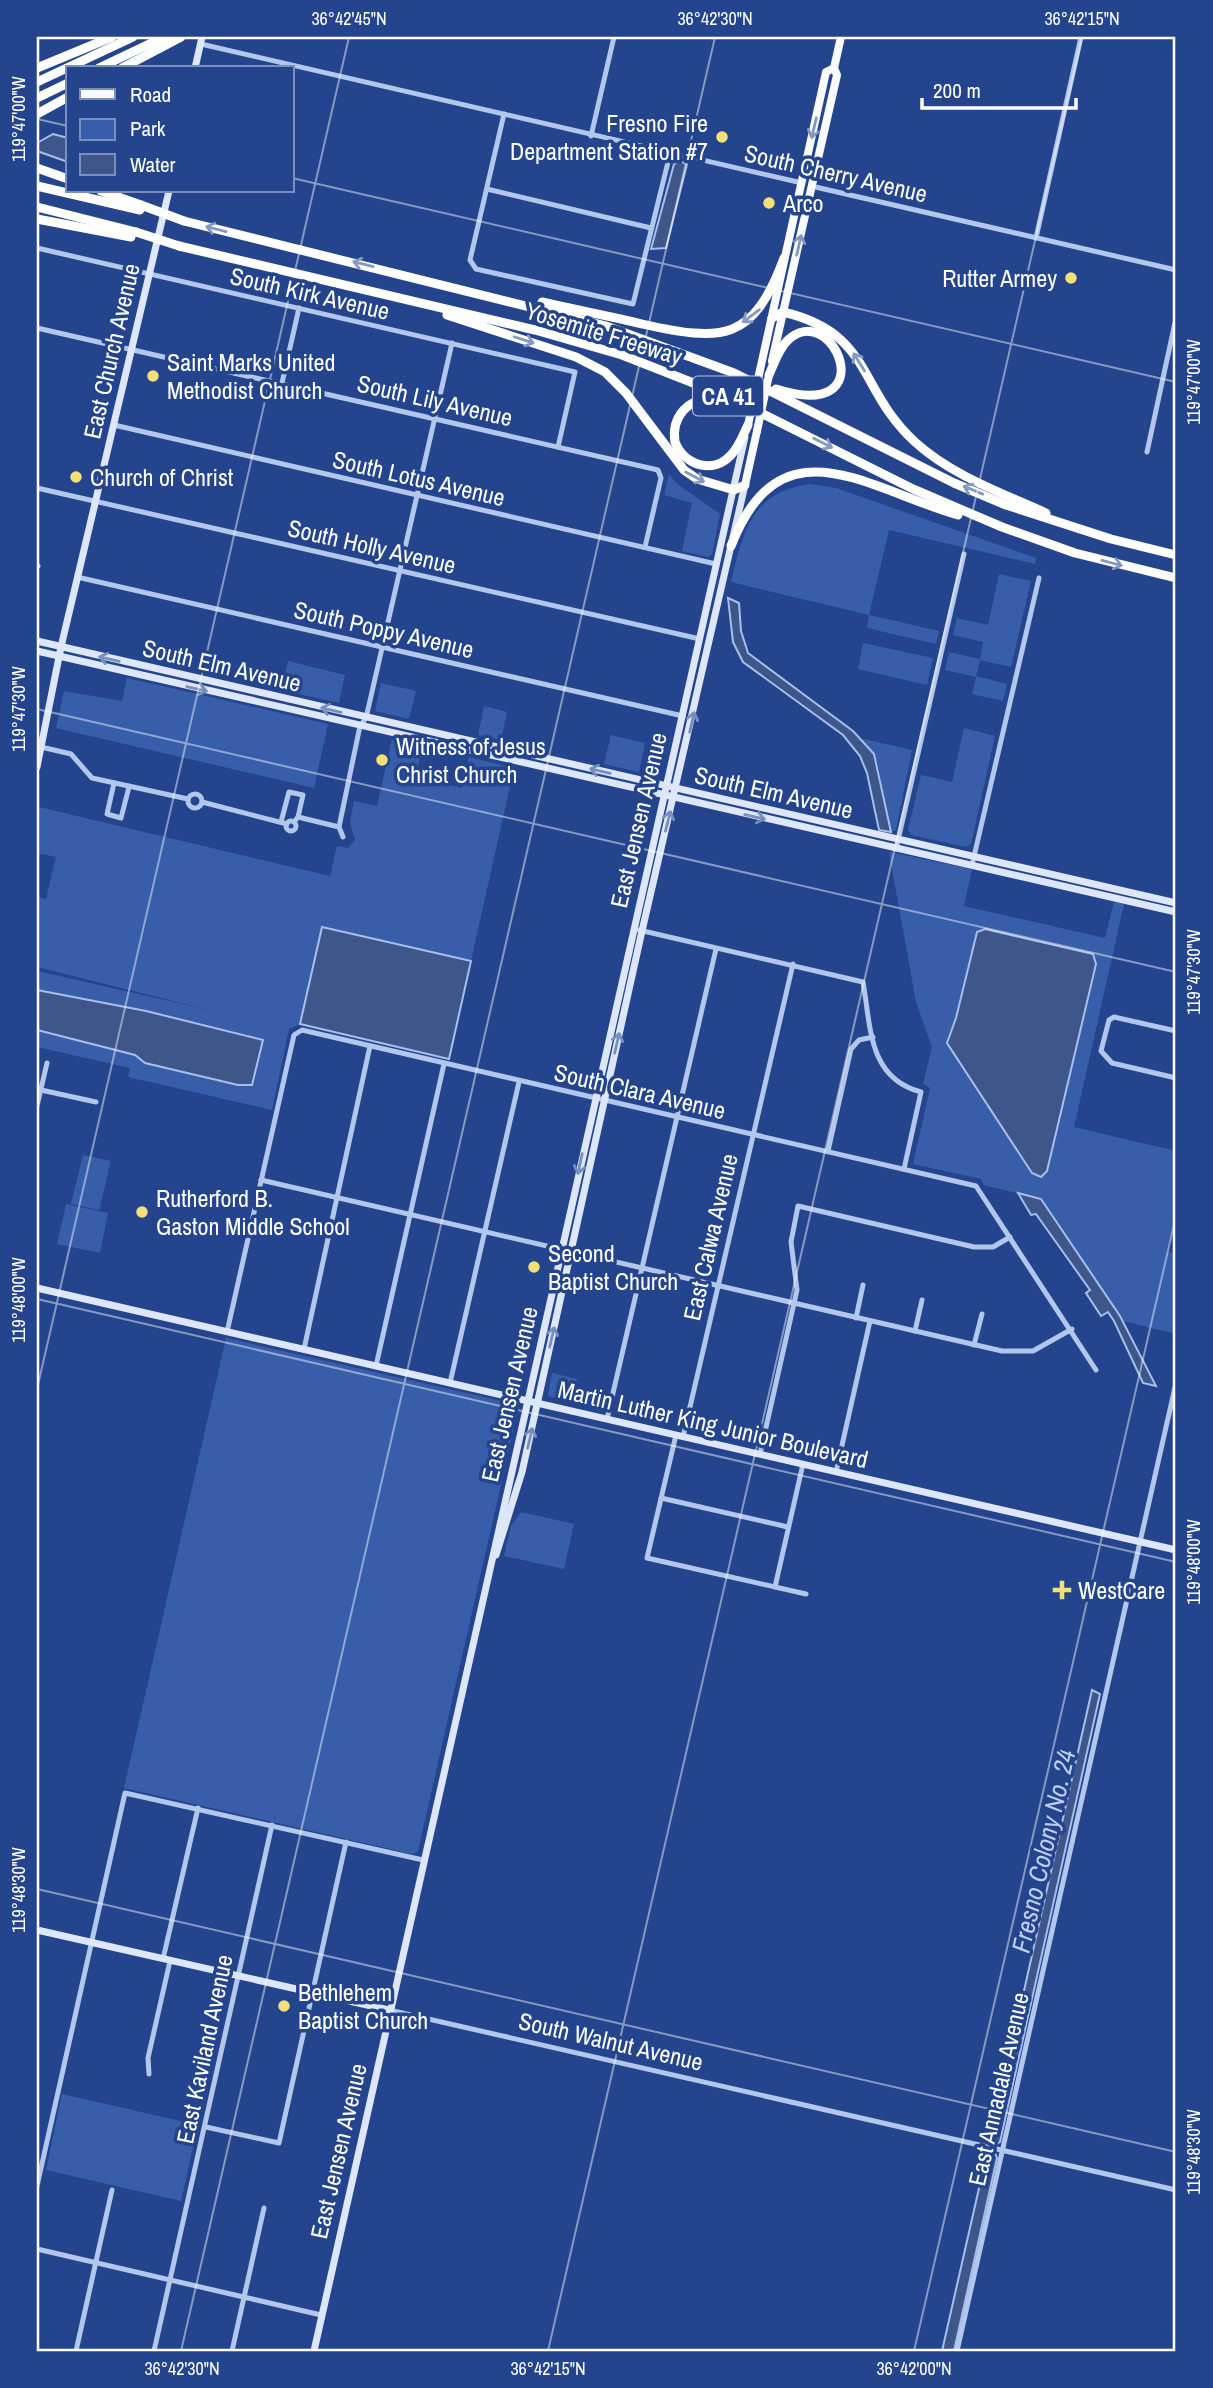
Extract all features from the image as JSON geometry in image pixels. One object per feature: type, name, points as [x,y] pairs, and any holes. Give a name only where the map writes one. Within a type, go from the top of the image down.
[{"type":"highway","points":[[37,68],[112,37]]},
{"type":"highway","points":[[71,66],[133,37]]},
{"type":"highway","points":[[103,66],[164,37]]},
{"type":"highway","points":[[126,66],[181,37]]},
{"type":"highway","points":[[37,82],[66,68]]},
{"type":"highway","points":[[37,98],[66,84]]},
{"type":"highway","points":[[37,114],[66,98]]},
{"type":"highway","points":[[37,168],[66,178]]},
{"type":"highway","name":"Yosemite Freeway","points":[[37,186],[66,192]]},
{"type":"highway","name":"Yosemite Freeway","points":[[67,192],[141,207],[184,221],[430,280],[606,326],[692,356],[747,380],[954,483],[1083,531],[1176,555]]},
{"type":"highway","points":[[104,192],[141,207]]},
{"type":"highway","name":"Yosemite Freeway","points":[[37,207],[179,246],[536,330],[622,355],[729,397],[913,489],[1002,527],[1075,553],[1176,578]]},
{"type":"highway","points":[[37,219],[136,235]]},
{"type":"highway","points":[[430,280],[683,333],[709,334],[733,327],[758,312],[772,292],[785,258]]},
{"type":"highway","points":[[388,297],[592,364],[626,393],[684,470],[697,479],[734,490],[745,485]]},
{"type":"highway","points":[[772,318],[783,312],[822,324],[842,338],[889,412],[902,429],[930,454],[970,477],[1083,531]]},
{"type":"highway","points":[[747,380],[813,397],[826,393],[835,385],[842,362],[837,349],[828,340],[817,335],[802,334],[784,345],[765,373]]},
{"type":"highway","points":[[748,425],[734,452],[717,465],[703,466],[689,461],[677,447],[674,437],[675,424],[682,411],[704,400],[721,402],[795,429]]},
{"type":"highway","points":[[731,546],[745,515],[760,495],[788,476],[809,471],[839,474],[1002,527]]},
{"type":"main road","name":"East Jensen Avenue","points":[[314,2351],[632,929],[748,425],[783,312],[837,75],[834,68],[841,37]]},
{"type":"main road","points":[[195,66],[201,41]]},
{"type":"main road","name":"East Jensen Avenue","points":[[485,1586],[517,1493],[757,431],[772,318],[826,72],[834,68]]},
{"type":"main road","name":"East Church Avenue","points":[[37,767],[41,732],[169,192]]},
{"type":"main road","points":[[716,564],[720,570],[716,593],[719,604]]},
{"type":"main road","points":[[700,639],[702,648],[698,668],[702,678]]},
{"type":"main road","name":"South Elm Avenue","points":[[37,641],[676,788],[897,845]]},
{"type":"main road","name":"South Elm Avenue","points":[[37,651],[664,796],[1176,903]]},
{"type":"main road","name":"South Elm Avenue","points":[[973,861],[1176,912]]},
{"type":"main road","name":"Martin Luther King Junior Boulevard","points":[[37,1288],[1176,1550]]},
{"type":"main road","name":"South Walnut Avenue","points":[[37,1930],[389,2010]]},
{"type":"street","points":[[591,136],[614,37]]},
{"type":"street","points":[[1036,238],[1081,37]]},
{"type":"street","name":"South Cherry Avenue","points":[[201,41],[591,136],[1176,270]]},
{"type":"street","points":[[504,114],[470,260],[476,269],[633,304],[670,153]]},
{"type":"street","points":[[487,189],[651,228]]},
{"type":"street","name":"South Kirk Avenue","points":[[37,248],[575,372],[558,447]]},
{"type":"street","points":[[282,383],[299,308]]},
{"type":"street","points":[[1147,452],[1176,318]]},
{"type":"street","name":"South Lily Avenue","points":[[37,328],[653,468],[660,473],[645,547]]},
{"type":"street","points":[[343,837],[339,827],[360,726],[366,718],[452,343]]},
{"type":"street","name":"South Lotus Avenue","points":[[114,425],[716,564]]},
{"type":"street","name":"South Holly Avenue","points":[[37,488],[700,639]]},
{"type":"street","points":[[897,845],[964,554]]},
{"type":"street","name":"South Poppy Avenue","points":[[77,577],[683,716]]},
{"type":"street","points":[[973,861],[1039,578]]},
{"type":"street","points":[[41,747],[71,754],[92,778],[188,799],[196,793],[202,802],[290,821],[339,827]]},
{"type":"street","points":[[114,783],[107,814],[121,818],[129,787]]},
{"type":"street","points":[[289,792],[303,795],[290,821],[289,792]]},
{"type":"street","points":[[188,799],[190,806],[194,808],[202,802]]},
{"type":"street","points":[[632,929],[863,982],[880,1063],[888,1076],[905,1087],[922,1092],[904,1169]]},
{"type":"street","points":[[607,1419],[716,949]]},
{"type":"street","name":"East Calwa Avenue","points":[[775,1587],[647,1558],[717,1286],[793,964]]},
{"type":"street","points":[[1176,1031],[1114,1017],[1109,1020],[1101,1051],[1112,1063],[1176,1078]]},
{"type":"street","name":"South Clara Avenue","points":[[261,1180],[297,1031],[976,1186],[1010,1237]]},
{"type":"street","points":[[828,1151],[851,1049],[859,1040],[873,1037]]},
{"type":"street","points":[[304,1349],[370,1046]]},
{"type":"street","points":[[37,1106],[41,1090],[40,1078],[47,1063]]},
{"type":"street","points":[[376,1366],[444,1064]]},
{"type":"street","points":[[450,1383],[519,1082]]},
{"type":"street","points":[[41,1090],[96,1102]]},
{"type":"street","points":[[227,1332],[261,1180],[1013,1353],[1033,1352],[1072,1329]]},
{"type":"street","points":[[760,1454],[798,1278],[792,1242],[798,1206],[974,1247],[993,1247],[1010,1237],[1072,1329],[1096,1370]]},
{"type":"street","points":[[856,1318],[863,1285]]},
{"type":"street","points":[[915,1331],[922,1300]]},
{"type":"street","points":[[974,1345],[982,1314]]},
{"type":"street","points":[[835,1472],[870,1321]]},
{"type":"street","name":"East Annadale Avenue","points":[[957,2351],[1176,1383]]},
{"type":"street","points":[[803,1464],[775,1587],[806,1594]]},
{"type":"street","points":[[661,1498],[788,1528]]},
{"type":"street","points":[[37,2186],[125,1793],[424,1860]]},
{"type":"street","points":[[149,2074],[148,2058],[198,1808]]},
{"type":"street","name":"East Kaviland Avenue","points":[[154,2351],[272,1825]]},
{"type":"street","points":[[206,2127],[279,2143],[346,1842]]},
{"type":"street","name":"South Walnut Avenue","points":[[389,2010],[1176,2190]]},
{"type":"street","points":[[76,2351],[112,2190]]},
{"type":"street","points":[[232,2351],[264,2208]]},
{"type":"street","points":[[37,2249],[321,2315]]},
{"type":"green space","points":[[669,474],[676,483],[720,514],[712,554],[709,557],[682,551],[692,503],[664,495]]},
{"type":"green space","points":[[810,484],[836,488],[1036,558],[1035,564],[889,530],[869,615],[731,582],[740,547],[753,517],[775,495],[790,488]]},
{"type":"green space","points":[[999,574],[1031,581],[1011,667],[980,660],[976,676],[1007,684],[1003,701],[972,694],[976,677],[945,670],[949,652],[980,659],[983,642],[953,635],[957,618],[988,625]]},
{"type":"green space","points":[[869,615],[939,631],[936,644],[867,628]]},
{"type":"green space","points":[[863,643],[933,658],[927,685],[858,669]]},
{"type":"green space","points":[[288,661],[345,675],[339,703],[281,690]]},
{"type":"green space","points":[[127,678],[328,724],[314,788],[56,728],[64,691],[122,701]]},
{"type":"green space","points":[[381,683],[416,691],[409,719],[375,711]]},
{"type":"green space","points":[[484,706],[507,712],[501,740],[478,735]]},
{"type":"green space","points":[[964,728],[995,736],[971,844],[966,847],[911,835],[908,830],[921,775],[952,782]]},
{"type":"green space","points":[[611,735],[645,743],[639,772],[604,764]]},
{"type":"green space","points":[[859,738],[912,750],[896,830],[891,832],[877,761]]},
{"type":"green space","points":[[392,739],[422,746],[416,777],[462,788],[469,757],[514,768],[471,961],[322,928],[300,1024],[289,1029],[272,1110],[128,1077],[130,1068],[37,1047],[37,971],[209,1010],[37,967],[37,897],[46,899],[56,857],[37,853],[39,807],[330,876],[337,846],[348,848],[355,840],[350,822],[354,801],[377,806]]},
{"type":"green space","points":[[889,852],[972,869],[964,906],[1105,938],[1114,902],[1124,904],[1074,1127],[1176,1151],[1176,1211],[1167,1252],[1176,1254],[1176,1334],[1123,1321],[1041,1199],[984,1185],[981,1179],[913,1164],[930,1088],[923,1084],[932,1047],[916,1002]]},
{"type":"green space","points":[[83,1155],[111,1161],[99,1210],[71,1204]]},
{"type":"green space","points":[[66,1204],[108,1213],[100,1253],[57,1244]]},
{"type":"green space","points":[[226,1338],[519,1405],[418,1851],[412,1854],[124,1788]]},
{"type":"green space","points":[[552,1373],[577,1379],[571,1403],[548,1396]]},
{"type":"green space","points":[[521,1512],[574,1524],[564,1569],[504,1556],[511,1526]]},
{"type":"green space","points":[[62,2094],[198,2125],[181,2201],[46,2170]]},
{"type":"water","points":[[53,134],[66,137],[66,161],[37,151],[37,143]]},
{"type":"water","points":[[680,161],[687,164],[666,248],[651,249],[674,164]]},
{"type":"water","points":[[728,598],[739,603],[741,631],[748,653],[853,731],[874,754],[891,832],[879,830],[867,773],[860,756],[843,735],[743,662],[733,642]]},
{"type":"water","points":[[322,927],[471,961],[449,1059],[300,1024]]},
{"type":"water","points":[[985,929],[1093,954],[1096,964],[1047,1171],[1041,1177],[1032,1173],[947,1043],[956,1018],[977,932]]},
{"type":"water","points":[[37,990],[146,1011],[263,1040],[252,1085],[238,1085],[145,1063],[135,1055],[37,1030]]},
{"type":"water","points":[[1018,1193],[1041,1199],[1120,1316],[1156,1386],[1143,1383],[1114,1321],[1108,1312],[1101,1316],[1086,1293],[1090,1290],[1036,1214],[1031,1215]]},
{"type":"water","points":[[1092,1690],[1100,1694],[1000,2142],[997,2144],[990,2141]]},
{"type":"water","points":[[987,2153],[995,2153],[997,2158],[954,2351],[942,2351]]},
{"type":"place","name":"Fresno Fire Department Station #7","points":[[722,137]]},
{"type":"place","name":"Arco","points":[[769,203]]},
{"type":"place","name":"Rutter Armey","points":[[1071,278]]},
{"type":"place","name":"Saint Marks United Methodist Church","points":[[153,376]]},
{"type":"place","name":"Church of Christ","points":[[76,477]]},
{"type":"place","name":"Witness of Jesus Christ Church","points":[[382,760]]},
{"type":"place","name":"Rutherford B. Gaston Middle School","points":[[142,1212]]},
{"type":"place","name":"Second Baptist Church","points":[[534,1267]]},
{"type":"place","name":"WestCare","points":[[1062,1590]]},
{"type":"place","name":"Bethlehem Baptist Church","points":[[284,2006]]},
{"type":"water label","name":"Fresno Colony No. 24","points":[[1043,1851]]}]
